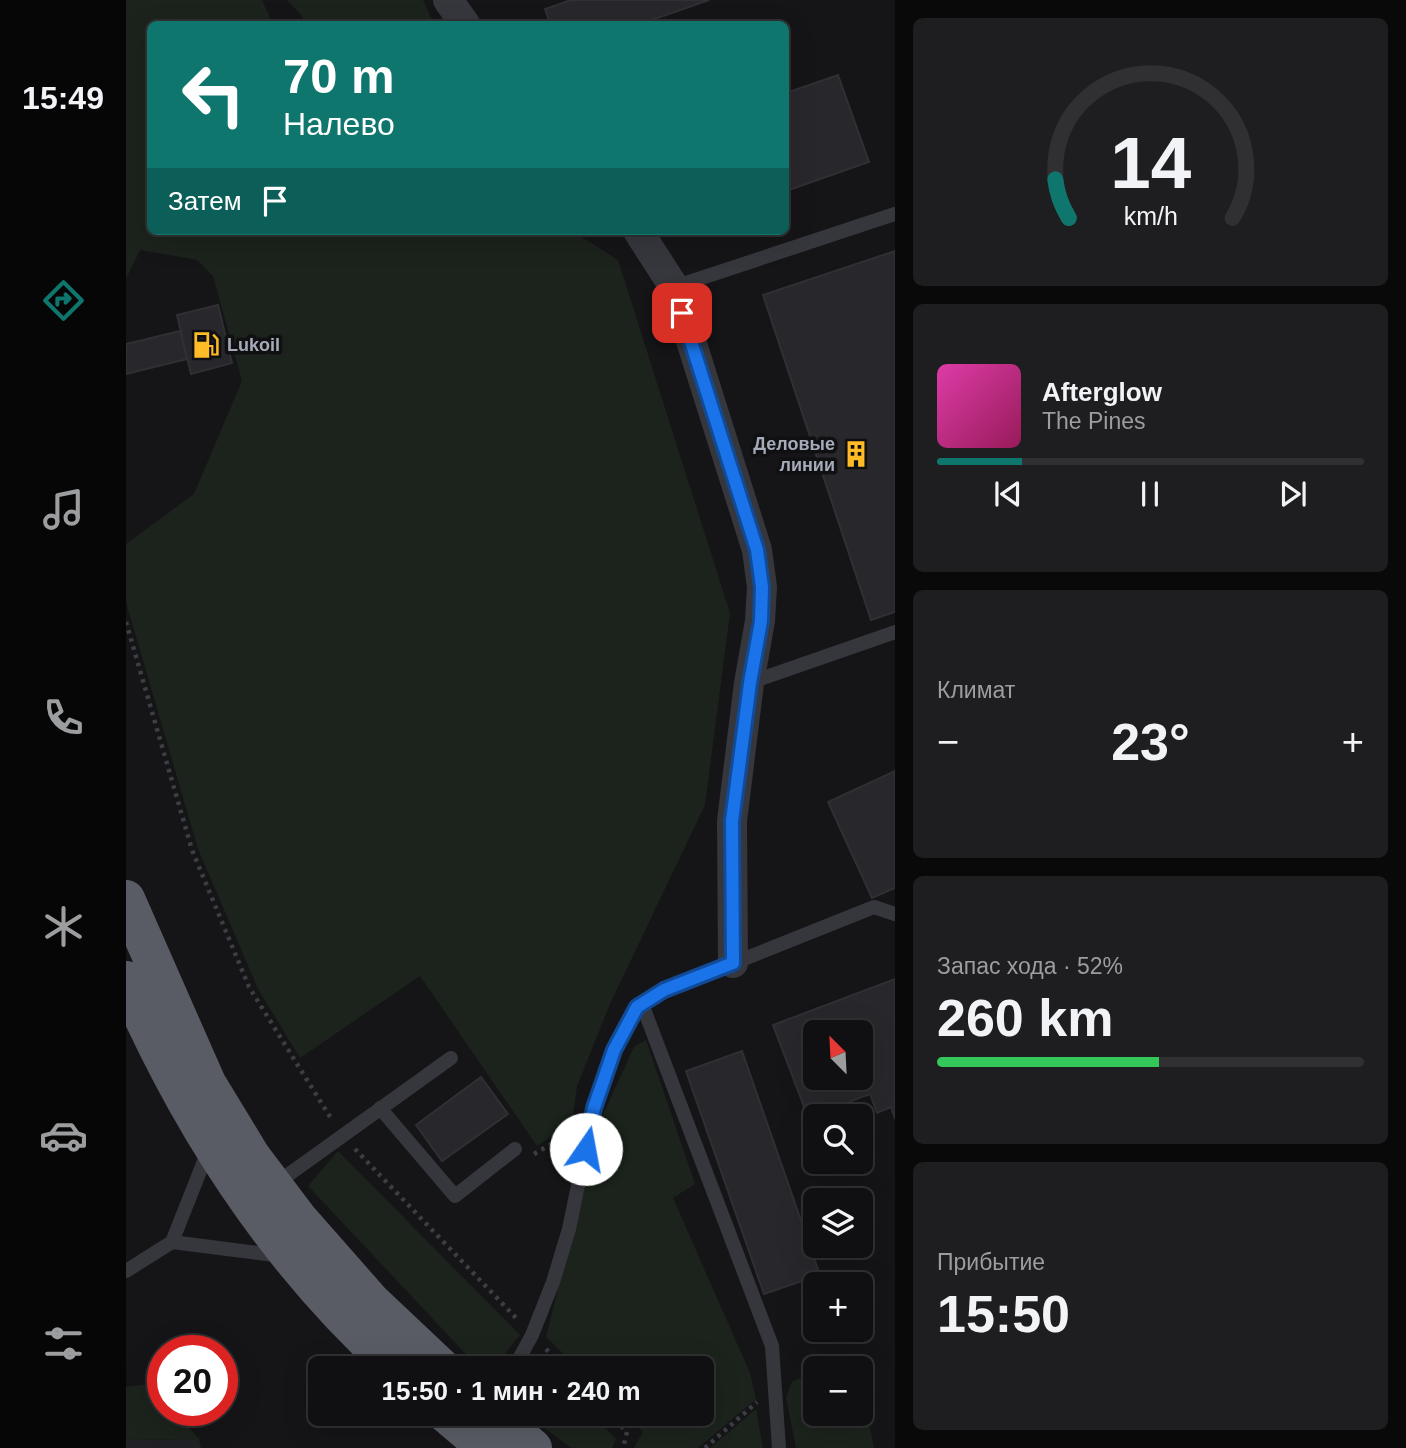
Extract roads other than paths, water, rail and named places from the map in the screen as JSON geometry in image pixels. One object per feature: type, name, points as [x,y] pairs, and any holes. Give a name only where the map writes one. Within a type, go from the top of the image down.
[{"type":"highway","points":[[126,899],[207,1083],[230,1124],[273,1186],[371,1301],[429,1356]]},
{"type":"highway","points":[[126,981],[146,1027],[210,1146],[249,1204],[328,1302],[383,1356]]},
{"type":"highway","points":[[460,1426],[486,1448]]},
{"type":"highway","points":[[507,1426],[533,1448]]},
{"type":"street","points":[[448,0],[464,21]]},
{"type":"street","points":[[641,235],[674,287],[757,550],[762,587],[761,621],[732,821],[733,963]]},
{"type":"lane","points":[[674,287],[895,214]]},
{"type":"lane","points":[[750,683],[895,632]]},
{"type":"lane","points":[[521,1356],[553,1282],[569,1229],[592,1122],[614,1050],[637,1007],[664,990],[873,907],[895,914]]},
{"type":"lane","points":[[642,1004],[772,1346],[779,1448]]},
{"type":"lane","points":[[273,1186],[451,1058]]},
{"type":"lane","points":[[380,1108],[455,1196],[514,1149]]},
{"type":"lane","points":[[126,1271],[172,1242],[210,1146]]},
{"type":"lane","points":[[172,1242],[291,1257]]},
{"type":"place","name":"Lukoil","points":[[206,345]]},
{"type":"place","name":"Деловые линии","points":[[856,454]]}]
